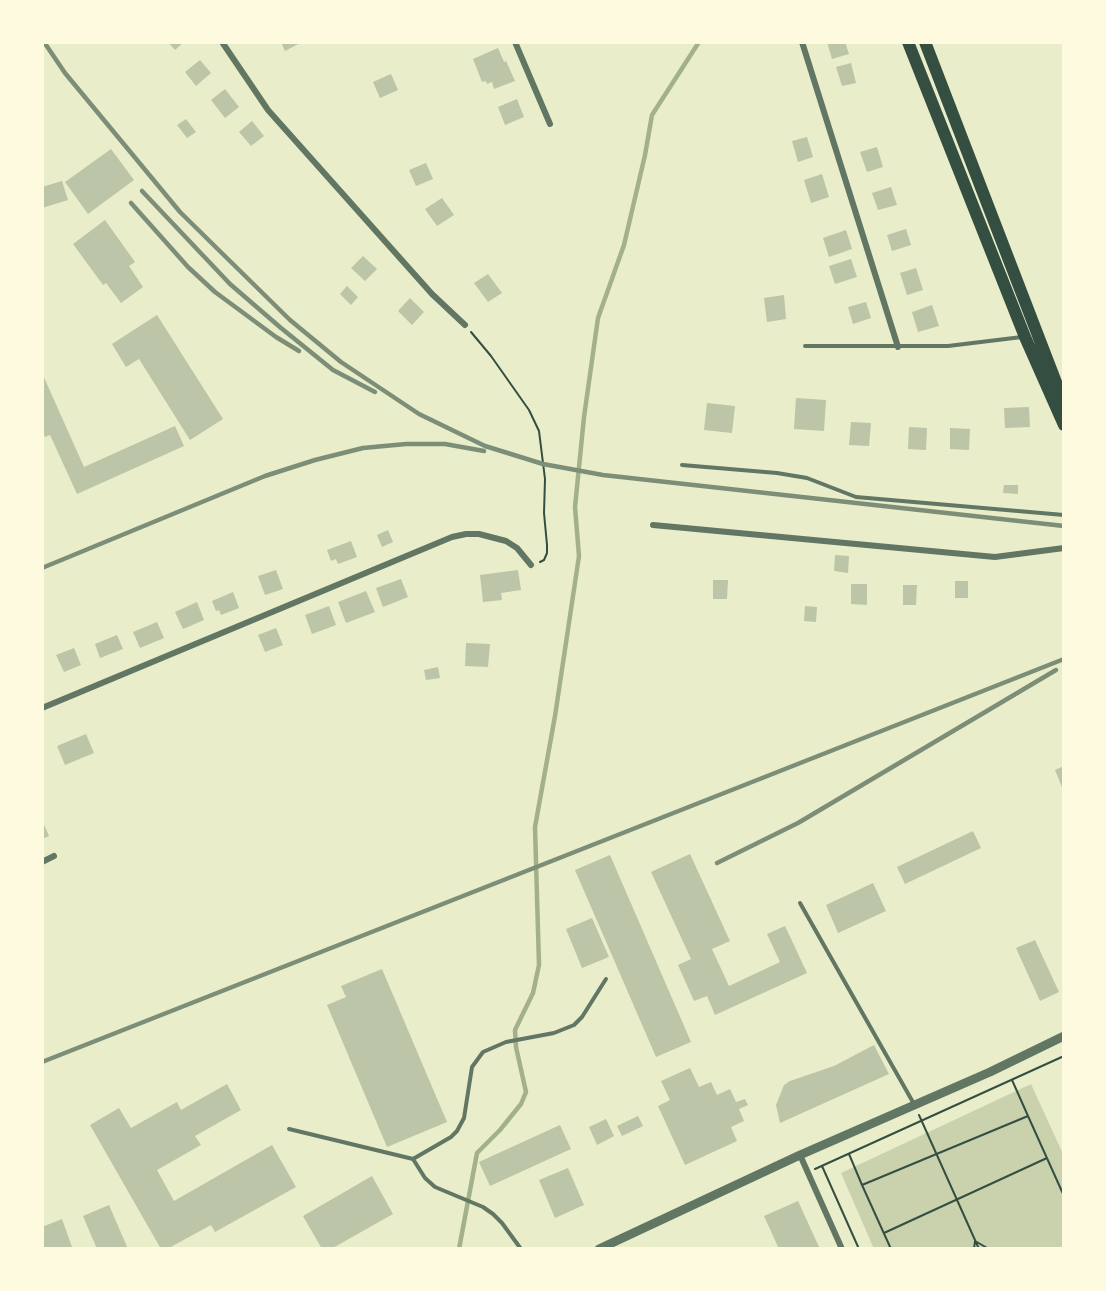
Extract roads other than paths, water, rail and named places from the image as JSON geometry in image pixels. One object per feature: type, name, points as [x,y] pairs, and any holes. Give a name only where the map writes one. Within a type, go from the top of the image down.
[{"type":"highway","points":[[909,42],[1025,337],[1064,425]]},
{"type":"highway","points":[[925,42],[1064,403]]},
{"type":"street","points":[[222,42],[268,110],[432,294],[465,325]]},
{"type":"street","points":[[515,42],[550,124]]},
{"type":"street","points":[[802,42],[898,347]]},
{"type":"street","points":[[653,525],[995,557],[1064,548]]},
{"type":"street","points":[[42,708],[452,537],[466,534],[491,536],[506,541],[517,548],[531,565]]},
{"type":"street","points":[[42,862],[54,856]]},
{"type":"street","points":[[599,1249],[800,1155],[990,1072],[1064,1036]]},
{"type":"street","points":[[800,1155],[842,1249]]},
{"type":"lane","points":[[805,346],[948,346],[1025,337]]},
{"type":"lane","points":[[682,465],[777,473],[807,478],[856,497],[1064,515]]},
{"type":"lane","points":[[800,903],[914,1105]]},
{"type":"lane","points":[[413,1159],[458,1131],[464,1118],[472,1067],[483,1052],[506,1042],[554,1033],[574,1025],[582,1017],[606,979]]},
{"type":"lane","points":[[289,1129],[413,1159],[425,1178],[435,1187],[483,1207],[502,1222],[521,1249]]},
{"type":"waterway","points":[[459,1249],[477,1153],[521,1104],[526,1092],[516,1047],[515,1030],[533,993],[539,965],[535,827],[555,716],[579,556],[575,507],[584,417],[598,318],[624,245],[652,115],[699,42]]},
{"type":"railway","points":[[44,42],[65,73],[180,212],[290,320],[341,362],[419,414],[485,446],[543,464],[603,475],[1064,526]]},
{"type":"railway","points":[[142,191],[230,284],[281,328],[333,370],[375,392]]},
{"type":"railway","points":[[131,203],[188,267],[215,292],[299,351]]},
{"type":"railway","points":[[42,568],[265,476],[315,460],[363,448],[406,444],[445,444],[484,451]]},
{"type":"railway","points":[[42,1062],[1064,659]]},
{"type":"railway","points":[[717,863],[798,823],[1056,670]]}]
